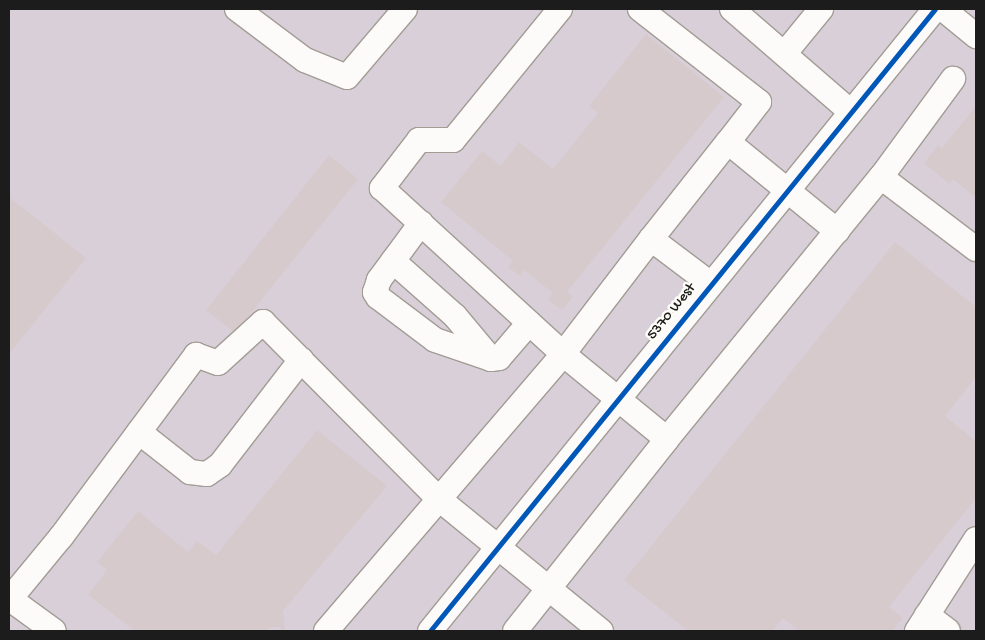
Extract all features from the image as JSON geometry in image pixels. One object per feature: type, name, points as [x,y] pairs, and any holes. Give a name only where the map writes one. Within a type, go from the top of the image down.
[{"type":"street","points":[[237,9],[305,60],[347,77],[405,9]]},
{"type":"street","points":[[560,9],[453,140],[420,140],[382,188],[563,354],[667,439]]},
{"type":"street","points":[[326,631],[563,354],[759,102],[640,9]]},
{"type":"street","points":[[732,9],[851,112]]},
{"type":"street","points":[[785,53],[821,9]]},
{"type":"street","name":"5370 West","points":[[430,631],[935,9]]},
{"type":"street","points":[[943,9],[976,36]]},
{"type":"street","points":[[515,631],[667,439],[881,177],[953,79]]},
{"type":"street","points":[[728,142],[837,231]]},
{"type":"street","points":[[881,177],[976,249]]},
{"type":"street","points":[[420,223],[376,286],[378,297],[435,340],[491,359],[499,358],[529,323]]},
{"type":"street","points":[[651,239],[711,284]]},
{"type":"street","points":[[393,261],[455,316],[491,359]]},
{"type":"street","points":[[54,631],[9,599],[60,537],[196,355],[218,363],[263,322],[439,499],[499,546],[548,590],[602,631]]},
{"type":"street","points":[[139,432],[190,472],[207,474],[220,465],[300,360]]},
{"type":"street","points":[[948,631],[922,623],[969,566],[976,539]]},
{"type":"shaded area","points":[[9,9],[976,9],[976,631],[9,631]]},
{"type":"building","points":[[646,34],[724,97],[567,292],[573,297],[562,310],[547,299],[553,293],[524,270],[520,276],[508,267],[513,261],[441,202],[482,151],[501,166],[519,142],[553,169],[598,113],[589,106]]},
{"type":"building","points":[[976,106],[976,198],[953,179],[949,184],[924,163],[938,145],[942,148]]},
{"type":"building","points":[[329,155],[358,179],[235,333],[206,310]]},
{"type":"building","points":[[9,197],[86,258],[9,354]]},
{"type":"building","points":[[895,242],[976,307],[976,377],[945,416],[976,441],[976,498],[889,607],[903,618],[892,631],[799,631],[783,618],[772,631],[688,631],[624,580]]},
{"type":"building","points":[[317,430],[387,486],[283,611],[285,630],[281,630],[280,627],[267,628],[267,631],[135,631],[88,595],[107,570],[97,562],[138,511],[188,552],[197,541],[216,555]]},
{"type":"cycle path","points":[[430,631],[935,9]]}]
